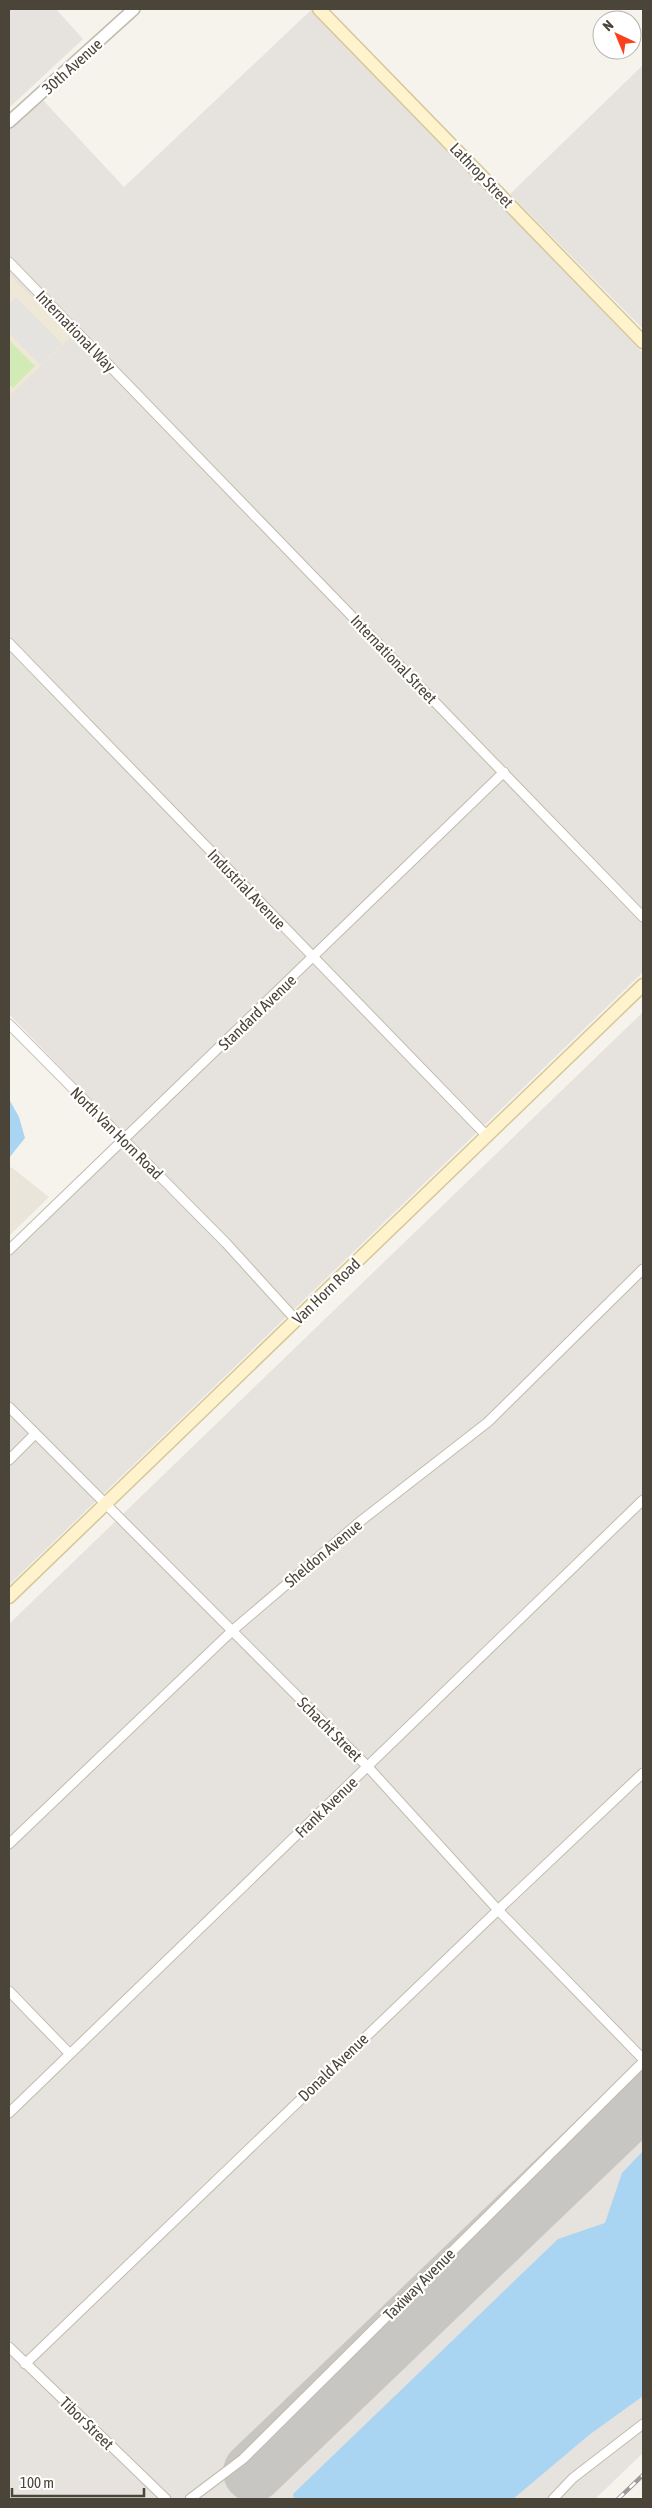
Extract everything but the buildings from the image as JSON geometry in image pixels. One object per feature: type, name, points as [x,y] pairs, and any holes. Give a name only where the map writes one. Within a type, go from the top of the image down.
[{"type":"main road","name":"Lathrop Street","points":[[319,9],[643,342]]},
{"type":"main road","name":"Van Horn Road","points":[[9,1597],[643,985]]},
{"type":"street","name":"30th Avenue","points":[[9,122],[134,9]]},
{"type":"street","name":"International Way","points":[[9,262],[144,400]]},
{"type":"street","name":"International Street","points":[[144,400],[643,917]]},
{"type":"street","name":"Industrial Avenue","points":[[9,644],[486,1135]]},
{"type":"street","name":"Standard Avenue","points":[[9,1250],[504,772]]},
{"type":"street","name":"North Van Horn Road","points":[[9,1024],[226,1243],[296,1320]]},
{"type":"street","name":"Sheldon Avenue","points":[[9,1844],[233,1630],[362,1520],[488,1422],[643,1269]]},
{"type":"street","name":"Schacht Street","points":[[9,1407],[368,1767],[498,1910],[643,2061]]},
{"type":"street","points":[[9,1460],[35,1434]]},
{"type":"street","name":"Frank Avenue","points":[[9,2113],[643,1500]]},
{"type":"street","name":"Donald Avenue","points":[[25,2364],[643,1773]]},
{"type":"street","points":[[9,1991],[70,2054]]},
{"type":"street","name":"Taxiway Avenue","points":[[190,2499],[243,2459],[643,2061]]},
{"type":"street","name":"Tibor Street","points":[[9,2347],[166,2499]]},
{"type":"street","points":[[553,2499],[573,2478],[643,2424]]},
{"type":"shaded area","points":[[9,9],[56,9],[83,39],[9,108]]},
{"type":"shaded area","points":[[311,10],[643,353],[643,972],[9,1585],[9,1256],[130,1140],[9,1014],[9,128],[41,98],[124,187]]},
{"type":"shaded area","points":[[643,65],[643,329],[510,194]]},
{"type":"shaded area","points":[[9,274],[71,337],[9,396]]},
{"type":"shaded area","points":[[16,297],[62,344],[40,365],[9,333],[9,304]]},
{"type":"shaded area","points":[[643,1012],[643,2453],[595,2499],[9,2499],[9,1624]]},
{"type":"shaded area","points":[[11,1167],[49,1197],[9,1236],[9,1169]]},
{"type":"green space","points":[[9,340],[35,366],[13,388],[9,384]]},
{"type":"water","points":[[9,1099],[19,1117],[25,1138],[9,1158]]},
{"type":"water","points":[[643,2151],[643,2396],[589,2435],[513,2499],[294,2499],[293,2494],[558,2239],[605,2223],[622,2173]]},
{"type":"runway","points":[[253,2472],[643,2098]]},
{"type":"railway","points":[[618,2499],[643,2475]]}]
